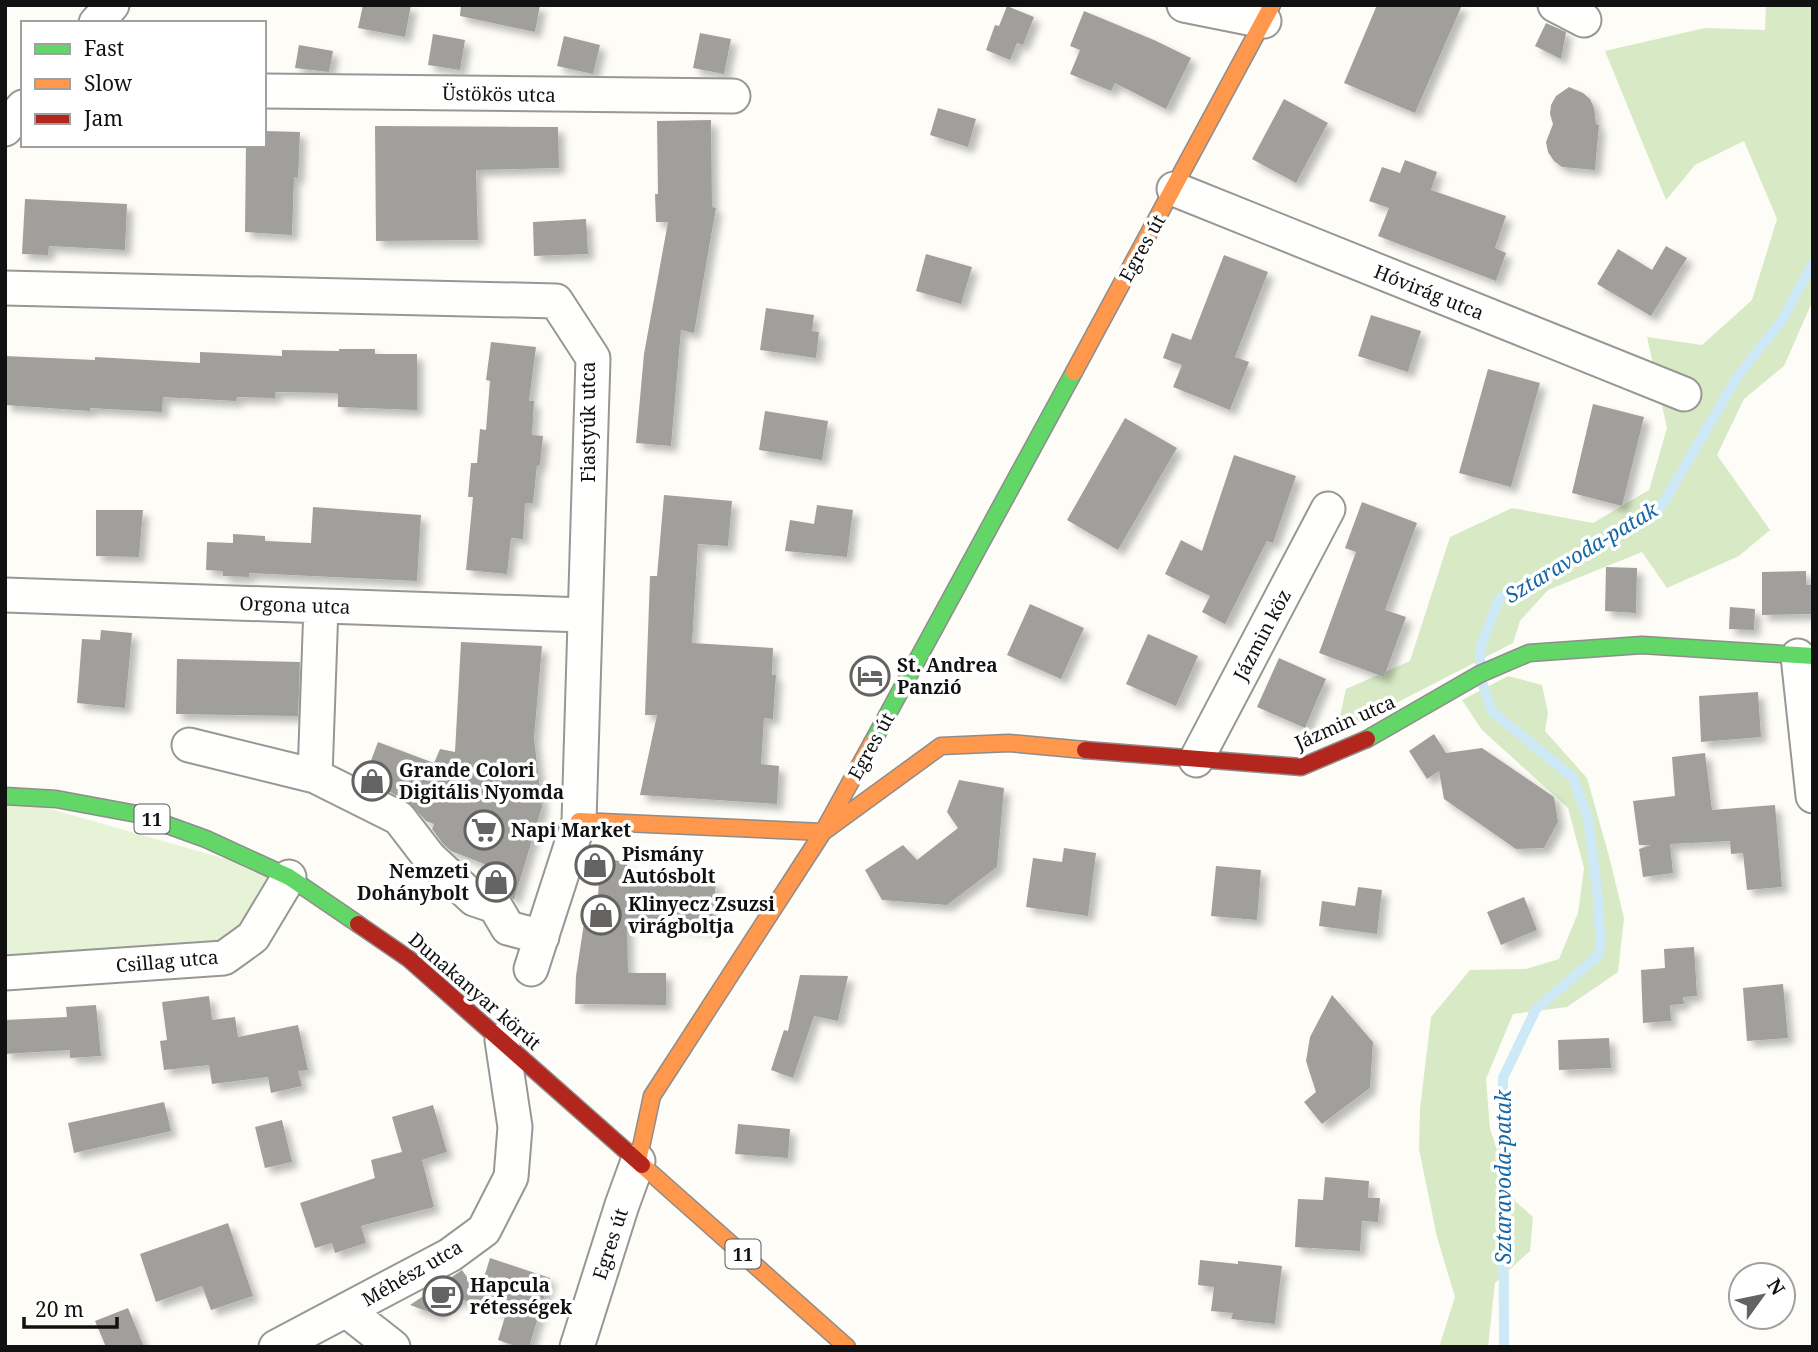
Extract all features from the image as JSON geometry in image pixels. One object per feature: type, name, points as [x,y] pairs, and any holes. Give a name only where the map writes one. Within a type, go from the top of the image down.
[{"type":"street","points":[[98,21],[112,5]]},
{"type":"street","points":[[1184,5],[1268,13]]},
{"type":"street","points":[[1555,5],[1584,20]]},
{"type":"street","name":"Egres út","points":[[577,1347],[638,1161],[652,1096],[823,832],[1268,13]]},
{"type":"street","name":"Üstökös utca","points":[[266,91],[733,96]]},
{"type":"street","points":[[5,129],[21,109]]},
{"type":"street","name":"Hóvirág utca","points":[[1174,189],[1684,394]]},
{"type":"street","name":"Fiastyúk utca","points":[[5,288],[556,301],[593,358],[579,821],[531,969]]},
{"type":"street","name":"Jázmin köz","points":[[1196,760],[1328,509]]},
{"type":"street","name":"Orgona utca","points":[[5,595],[584,615]]},
{"type":"street","points":[[315,776],[321,606]]},
{"type":"street","name":"Jázmin utca","points":[[823,832],[941,746],[1009,743],[1196,760],[1301,766],[1378,734],[1480,674],[1529,653],[1642,645],[1805,656]]},
{"type":"street","points":[[1805,656],[1813,796]]},
{"type":"street","points":[[189,745],[315,776],[399,818],[429,857],[474,899],[495,906],[508,928],[542,937]]},
{"type":"street","name":"Dunakanyar körút","points":[[5,796],[56,799],[137,814],[206,839],[289,877],[410,959],[847,1347]]},
{"type":"street","points":[[579,821],[823,832]]},
{"type":"street","name":"Csillag utca","points":[[5,974],[224,958],[253,937],[289,877]]},
{"type":"street","name":"Méhész utca","points":[[276,1347],[450,1255],[484,1230],[510,1177],[515,1127],[502,1040]]},
{"type":"street","points":[[346,1310],[393,1347]]},
{"type":"green space","points":[[1766,5],[1813,5],[1813,300],[1784,366],[1744,399],[1717,455],[1770,530],[1739,556],[1667,588],[1642,552],[1548,590],[1520,621],[1513,643],[1336,734],[1346,689],[1410,661],[1450,537],[1512,508],[1593,523],[1649,490],[1667,428],[1647,337],[1702,345],[1752,300],[1777,219],[1744,141],[1695,165],[1666,200],[1605,51],[1705,28],[1765,30]]},
{"type":"green space","points":[[1508,676],[1542,685],[1548,713],[1545,731],[1587,778],[1624,918],[1618,972],[1567,1007],[1513,1014],[1486,1079],[1490,1129],[1515,1201],[1533,1217],[1530,1251],[1495,1283],[1488,1347],[1439,1347],[1455,1297],[1437,1237],[1419,1149],[1420,1109],[1431,1017],[1470,970],[1526,969],[1559,959],[1578,913],[1584,868],[1568,808],[1482,730],[1462,700]]},
{"type":"green space","points":[[5,796],[289,877],[224,958],[5,973]]},
{"type":"building","points":[[363,5],[411,5],[405,37],[358,28]]},
{"type":"building","points":[[461,5],[540,5],[535,32],[460,16]]},
{"type":"building","points":[[1377,5],[1462,5],[1415,113],[1344,83]]},
{"type":"building","points":[[1007,6],[1034,17],[1023,45],[1017,43],[1010,60],[986,50],[995,25],[999,26]]},
{"type":"building","points":[[1084,11],[1191,58],[1166,109],[1115,83],[1111,91],[1070,74],[1080,50],[1070,46]]},
{"type":"building","points":[[1546,23],[1566,32],[1561,59],[1535,46]]},
{"type":"building","points":[[700,33],[731,39],[724,74],[693,68]]},
{"type":"building","points":[[433,34],[465,40],[460,70],[428,65]]},
{"type":"building","points":[[564,36],[600,45],[593,74],[557,66]]},
{"type":"building","points":[[299,45],[333,51],[329,72],[295,68]]},
{"type":"building","points":[[1569,87],[1583,93],[1594,108],[1596,124],[1599,125],[1595,170],[1562,167],[1548,152],[1546,142],[1553,124],[1551,105],[1556,96]]},
{"type":"building","points":[[1284,99],[1328,123],[1296,183],[1252,159]]},
{"type":"building","points":[[938,108],[976,119],[968,147],[930,135]]},
{"type":"building","points":[[711,120],[712,207],[716,208],[694,333],[681,330],[671,446],[636,443],[644,354],[668,222],[656,222],[657,121]]},
{"type":"building","points":[[375,126],[558,127],[559,168],[476,170],[478,240],[376,241]]},
{"type":"building","points":[[266,131],[300,132],[298,178],[294,177],[292,235],[245,232],[246,147],[266,147]]},
{"type":"building","points":[[1405,160],[1437,172],[1431,190],[1506,216],[1495,248],[1506,253],[1496,281],[1378,236],[1389,208],[1369,201],[1382,167],[1400,173]]},
{"type":"building","points":[[25,199],[127,204],[125,250],[49,246],[48,255],[22,254]]},
{"type":"building","points":[[586,219],[588,254],[534,256],[533,222]]},
{"type":"building","points":[[1666,246],[1687,258],[1651,316],[1597,284],[1618,249],[1652,270]]},
{"type":"building","points":[[926,254],[972,267],[961,304],[916,291]]},
{"type":"building","points":[[1224,255],[1268,272],[1235,357],[1249,362],[1230,410],[1173,387],[1182,365],[1163,358],[1172,333],[1191,340]]},
{"type":"building","points":[[766,308],[814,315],[812,331],[819,332],[816,358],[760,350]]},
{"type":"building","points":[[1371,315],[1421,331],[1408,372],[1358,356]]},
{"type":"building","points":[[491,342],[536,347],[529,401],[534,401],[532,435],[543,436],[533,503],[525,503],[523,539],[511,538],[507,574],[466,570],[473,497],[468,497],[471,463],[477,463],[480,429],[486,430],[490,381],[486,380]]},
{"type":"building","points":[[375,349],[375,354],[417,354],[417,410],[338,407],[338,393],[275,392],[275,398],[237,397],[236,401],[163,397],[162,412],[90,408],[90,411],[5,405],[5,356],[95,360],[95,357],[200,363],[200,352],[282,356],[282,350]]},
{"type":"building","points":[[1488,369],[1540,383],[1511,487],[1459,473]]},
{"type":"building","points":[[1593,404],[1644,417],[1622,506],[1572,493]]},
{"type":"building","points":[[765,411],[828,421],[822,460],[759,450]]},
{"type":"building","points":[[1125,418],[1177,448],[1118,550],[1067,520]]},
{"type":"building","points":[[1234,455],[1296,476],[1273,543],[1267,541],[1225,624],[1202,612],[1210,596],[1165,574],[1181,540],[1202,551]]},
{"type":"building","points":[[664,495],[732,501],[728,546],[698,544],[692,643],[773,648],[772,675],[776,675],[773,719],[764,718],[761,764],[779,766],[777,804],[640,795],[657,715],[645,715],[650,576],[657,576]]},
{"type":"building","points":[[1362,502],[1417,523],[1385,610],[1406,617],[1384,677],[1319,653],[1356,552],[1345,548]]},
{"type":"building","points":[[817,505],[853,510],[847,557],[785,551],[790,520],[814,524]]},
{"type":"building","points":[[313,507],[421,515],[417,581],[249,573],[249,577],[223,576],[223,571],[206,570],[207,542],[233,543],[233,534],[265,536],[265,541],[311,543]]},
{"type":"building","points":[[96,510],[143,510],[139,557],[96,556]]},
{"type":"building","points":[[1606,567],[1637,568],[1636,613],[1605,611]]},
{"type":"building","points":[[1806,571],[1806,585],[1813,585],[1813,614],[1762,615],[1762,572]]},
{"type":"building","points":[[1030,604],[1084,628],[1061,679],[1007,655]]},
{"type":"building","points":[[1730,607],[1755,609],[1754,630],[1729,629]]},
{"type":"building","points":[[101,630],[132,633],[125,708],[77,703],[82,639],[100,640]]},
{"type":"building","points":[[1148,634],[1198,656],[1176,706],[1126,684]]},
{"type":"building","points":[[461,642],[542,646],[534,738],[542,807],[514,900],[502,888],[484,882],[487,865],[451,851],[443,844],[432,829],[434,824],[426,821],[408,801],[364,779],[378,742],[434,763],[440,749],[455,752]]},
{"type":"building","points":[[1279,658],[1326,679],[1305,728],[1257,707]]},
{"type":"building","points":[[177,659],[300,662],[298,716],[176,714]]},
{"type":"building","points":[[1758,692],[1761,737],[1701,742],[1699,696]]},
{"type":"building","points":[[1434,734],[1446,753],[1482,748],[1554,797],[1558,822],[1544,848],[1516,849],[1444,799],[1439,771],[1427,779],[1409,751]]},
{"type":"building","points":[[1705,753],[1712,810],[1775,805],[1782,887],[1747,890],[1743,853],[1731,854],[1730,841],[1670,844],[1673,873],[1643,877],[1639,849],[1651,845],[1639,845],[1633,801],[1675,796],[1672,757]]},
{"type":"building","points":[[959,780],[1004,788],[997,867],[947,905],[882,900],[865,870],[903,845],[917,860],[958,828],[947,812]]},
{"type":"building","points":[[1064,848],[1096,853],[1088,916],[1026,907],[1033,858],[1062,862]]},
{"type":"building","points":[[589,854],[627,863],[627,873],[716,882],[711,930],[627,921],[628,973],[666,973],[666,1005],[575,1004],[584,923],[597,917],[599,879],[584,869]]},
{"type":"building","points":[[1216,866],[1261,870],[1257,920],[1211,916]]},
{"type":"building","points":[[1358,887],[1382,890],[1377,934],[1319,926],[1322,901],[1355,906]]},
{"type":"building","points":[[1524,897],[1537,930],[1501,945],[1487,912]]},
{"type":"building","points":[[1694,947],[1697,996],[1683,997],[1684,1004],[1670,1005],[1671,1021],[1643,1023],[1641,970],[1665,968],[1664,949]]},
{"type":"building","points":[[800,975],[848,976],[838,1021],[814,1016],[793,1078],[771,1070],[784,1030],[788,1031]]},
{"type":"building","points":[[1783,984],[1788,1038],[1747,1041],[1743,988]]},
{"type":"building","points":[[1332,995],[1373,1042],[1370,1088],[1322,1124],[1304,1102],[1316,1092],[1306,1061],[1310,1037]]},
{"type":"building","points":[[209,996],[212,1020],[235,1017],[238,1037],[298,1025],[308,1070],[298,1071],[302,1086],[271,1093],[268,1077],[212,1084],[209,1065],[164,1070],[160,1041],[167,1040],[162,1002]]},
{"type":"building","points":[[96,1005],[101,1056],[70,1058],[70,1050],[5,1054],[5,1020],[67,1017],[66,1007]]},
{"type":"building","points":[[1609,1038],[1611,1068],[1559,1070],[1558,1040]]},
{"type":"building","points":[[164,1102],[171,1131],[74,1153],[68,1123]]},
{"type":"building","points":[[433,1105],[447,1152],[422,1160],[434,1207],[361,1226],[366,1243],[335,1253],[332,1243],[315,1248],[300,1203],[375,1178],[371,1160],[402,1152],[392,1117]]},
{"type":"building","points":[[282,1120],[292,1162],[265,1168],[255,1127]]},
{"type":"building","points":[[738,1124],[790,1129],[788,1158],[735,1154]]},
{"type":"building","points":[[1325,1177],[1369,1181],[1368,1198],[1380,1198],[1378,1222],[1362,1221],[1360,1251],[1295,1247],[1298,1199],[1323,1200]]},
{"type":"building","points":[[228,1223],[253,1296],[211,1310],[202,1286],[156,1302],[140,1254]]},
{"type":"building","points":[[490,1258],[550,1278],[529,1347],[518,1347],[498,1340],[506,1313],[460,1299],[437,1315],[410,1305],[462,1270],[479,1294]]},
{"type":"building","points":[[1200,1260],[1282,1266],[1275,1324],[1231,1319],[1233,1313],[1211,1311],[1214,1287],[1198,1285]]},
{"type":"building","points":[[128,1308],[144,1347],[106,1347],[95,1321]]},
{"type":"waterway","name":"Sztaravoda-patak","points":[[1480,663],[1480,649],[1499,599],[1661,507],[1737,377],[1782,320],[1813,263]]},
{"type":"waterway","name":"Sztaravoda-patak","points":[[1482,682],[1492,711],[1573,778],[1588,819],[1601,946],[1597,957],[1536,1009],[1503,1078],[1504,1347]]},
{"type":"traffic: fast","points":[[872,743],[1074,372]]},
{"type":"traffic: fast","points":[[1367,739],[1480,674],[1529,653],[1642,645],[1813,656]]},
{"type":"traffic: fast","points":[[5,796],[56,799],[137,814],[206,839],[289,877],[358,924]]},
{"type":"traffic: slow","points":[[1074,372],[1272,5]]},
{"type":"traffic: slow","points":[[638,1161],[652,1096],[823,832],[872,743]]},
{"type":"traffic: slow","points":[[579,821],[823,832],[941,746],[1009,743],[1085,750]]},
{"type":"traffic: slow","points":[[642,1165],[847,1347]]},
{"type":"traffic: jam","points":[[1085,750],[1301,767],[1367,739]]},
{"type":"traffic: jam","points":[[358,924],[409,959],[642,1165]]},
{"type":"place","name":"St. Andrea Panzió","points":[[870,676]]},
{"type":"place","name":"Grande Colori Digitális Nyomda","points":[[372,781]]},
{"type":"place","name":"Napi Market","points":[[484,830]]},
{"type":"place","name":"Pismány Autósbolt","points":[[595,865]]},
{"type":"place","name":"Nemzeti Dohánybolt","points":[[496,882]]},
{"type":"place","name":"Klinyecz Zsuzsi virágboltja","points":[[601,915]]},
{"type":"place","name":"Hapcula rétességek","points":[[443,1296]]}]
